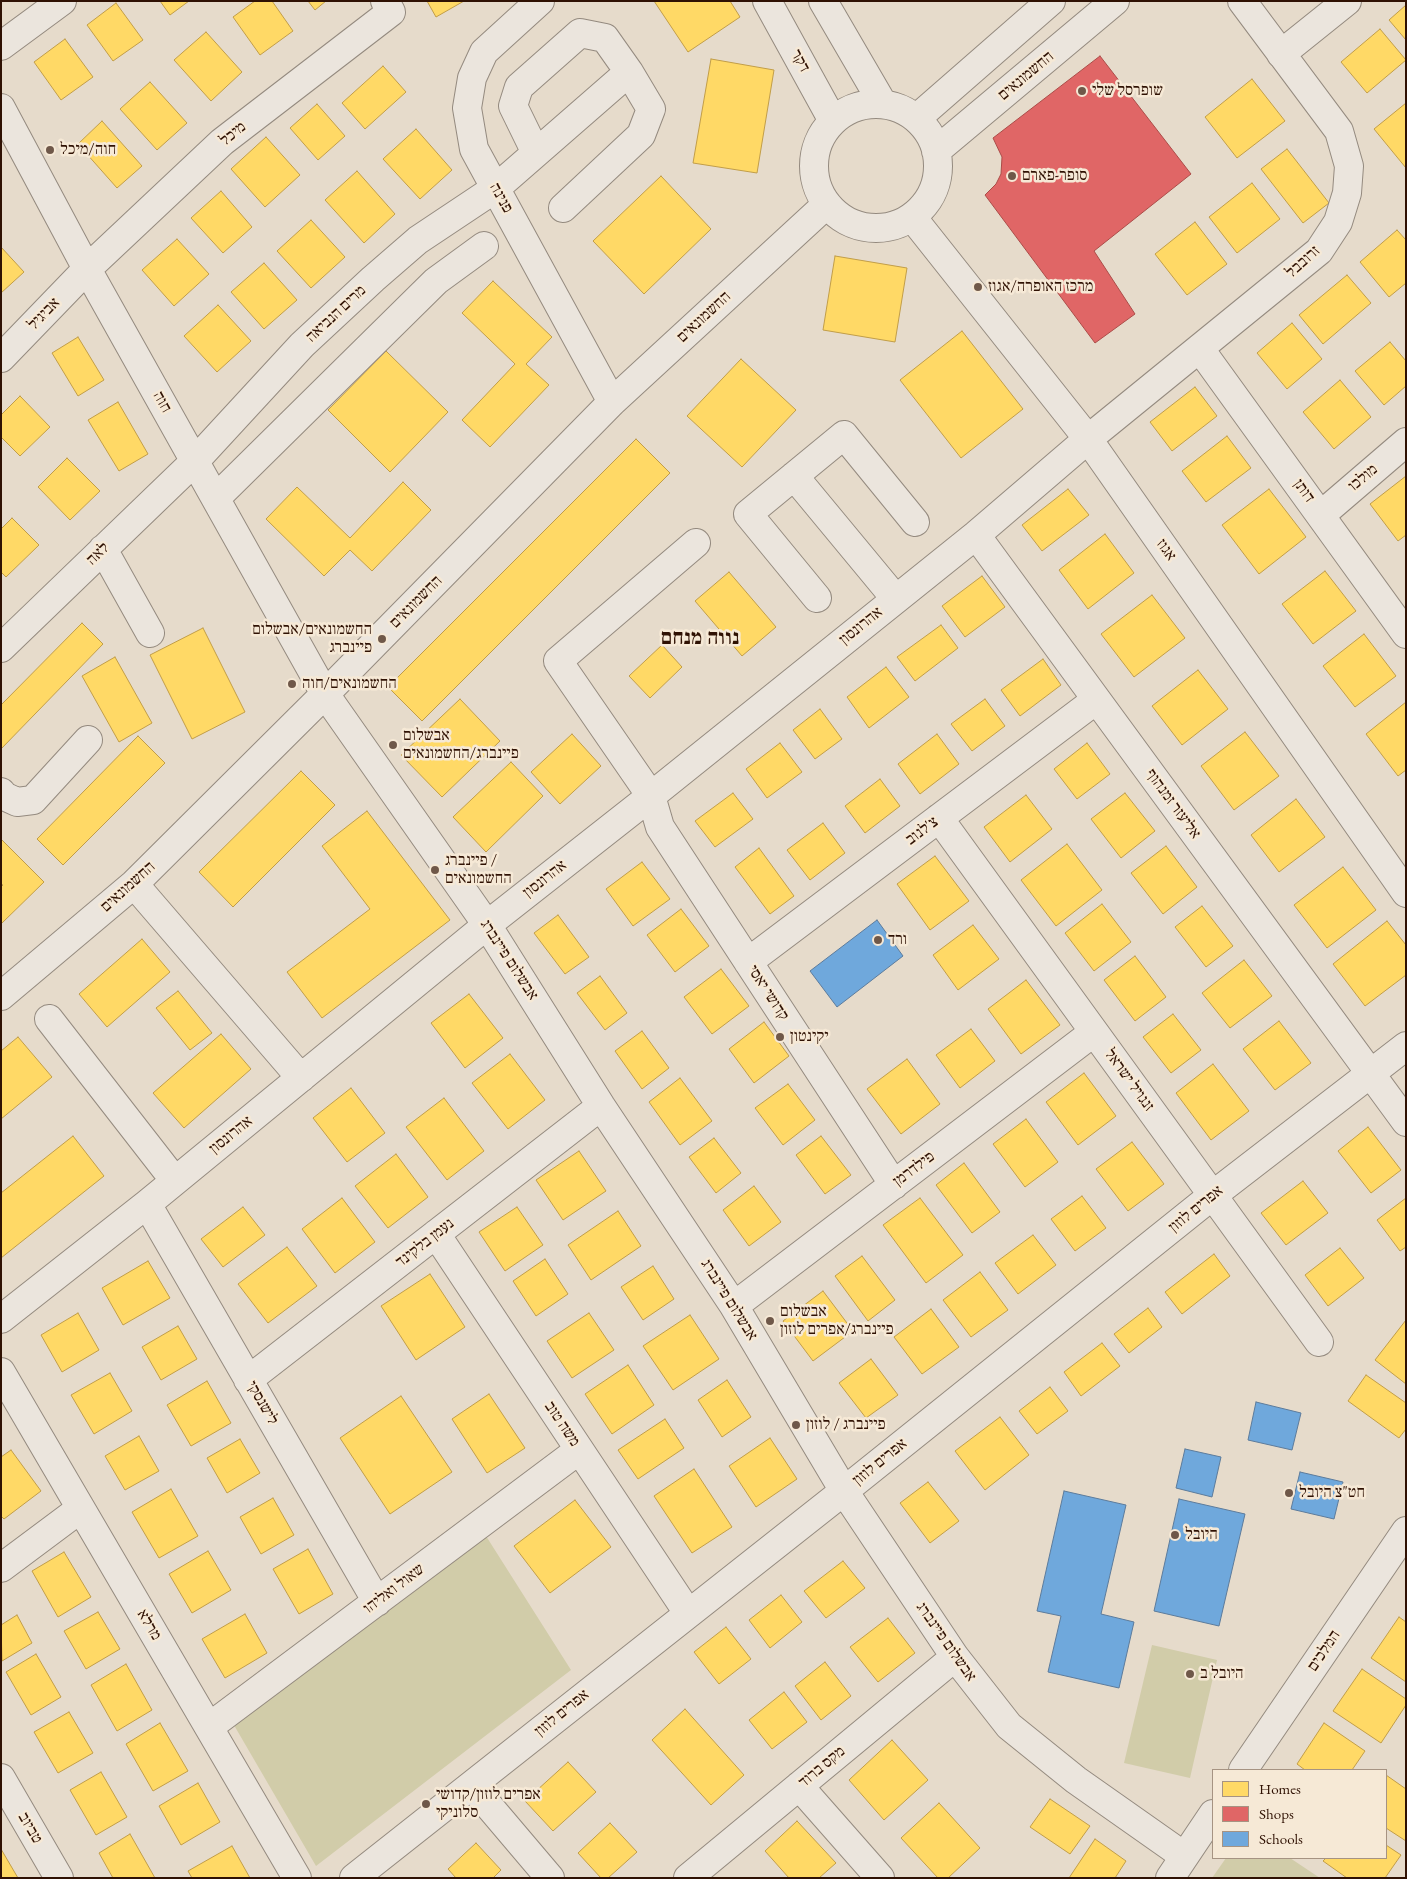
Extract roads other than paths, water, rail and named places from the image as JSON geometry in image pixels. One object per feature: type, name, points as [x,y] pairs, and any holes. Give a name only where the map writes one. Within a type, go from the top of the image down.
[{"type":"street","points":[[1,46],[62,1]]},
{"type":"street","name":"פנינה","points":[[540,1],[484,52],[472,78],[467,108],[474,149],[612,402]]},
{"type":"street","name":"דקר","points":[[767,1],[833,121]]},
{"type":"street","points":[[823,1],[883,104]]},
{"type":"street","points":[[916,118],[1051,1]]},
{"type":"street","name":"החשמונאים","points":[[936,151],[1115,1]]},
{"type":"street","name":"זרובבל","points":[[1088,439],[1319,251],[1338,222],[1347,193],[1349,166],[1339,131],[1242,1]]},
{"type":"street","points":[[1281,54],[1347,1]]},
{"type":"street","name":"מיכל","points":[[87,270],[222,142],[388,6]]},
{"type":"street","points":[[536,153],[513,106],[519,87],[580,33],[605,38],[630,72],[651,109],[641,135],[563,208]]},
{"type":"street","name":"מרים הנביאה","points":[[195,461],[302,345],[373,278],[418,240],[496,188],[630,72]]},
{"type":"street","points":[[883,104],[895,106],[916,118],[932,139],[936,151],[938,170],[934,188],[925,204],[912,216],[898,224],[867,227],[845,219],[827,204],[818,188],[815,170],[816,152],[822,136],[833,121],[848,110],[865,105],[883,104]]},
{"type":"street","name":"חוה","points":[[1,108],[87,270],[325,694]]},
{"type":"street","name":"החשמונאים","points":[[1,996],[134,884],[325,694],[612,402],[827,204]]},
{"type":"street","name":"אגוז","points":[[912,216],[1088,439],[1406,893]]},
{"type":"street","points":[[216,498],[436,281],[484,246]]},
{"type":"street","name":"אביגיל","points":[[1,358],[87,270]]},
{"type":"street","name":"דותן","points":[[1200,349],[1406,634]]},
{"type":"street","points":[[817,598],[748,514],[844,434],[915,522]]},
{"type":"street","name":"אהרונסון","points":[[1,1319],[175,1182],[487,925],[652,796],[895,598],[976,535],[1088,439]]},
{"type":"street","name":"מולכו","points":[[1321,515],[1406,442]]},
{"type":"street","name":"לאה","points":[[1,648],[195,461]]},
{"type":"street","points":[[794,476],[895,598]]},
{"type":"street","name":"אליעזר זמנהוף","points":[[976,535],[1406,1122]]},
{"type":"street","points":[[652,796],[558,660],[696,543]]},
{"type":"street","points":[[103,549],[150,632]]},
{"type":"street","name":"אבשלום פיינברג","points":[[325,694],[487,925],[601,1106],[734,1306],[844,1491],[955,1657],[1009,1726],[1076,1780],[1177,1867]]},
{"type":"street","name":"צ'לנוב","points":[[748,962],[1096,700]]},
{"type":"street","points":[[1,792],[4,796],[18,802],[33,800],[88,740]]},
{"type":"street","name":"קדושי יאסי","points":[[652,796],[660,827],[894,1185]]},
{"type":"street","name":"זנגויל ישראל","points":[[940,818],[1319,1342]]},
{"type":"street","points":[[134,884],[301,1078]]},
{"type":"street","points":[[49,1019],[175,1182]]},
{"type":"street","name":"פילדרמן","points":[[734,1306],[1094,1032]]},
{"type":"street","name":"אפרים לוזון","points":[[354,1878],[844,1491],[1213,1195],[1406,1046]]},
{"type":"street","name":"נעמן בלקינד","points":[[248,1380],[601,1106]]},
{"type":"street","name":"לישנסקי","points":[[147,1204],[377,1602]]},
{"type":"street","name":"משה טוב","points":[[436,1234],[688,1613]]},
{"type":"street","name":"מרלא","points":[[1,1372],[297,1878]]},
{"type":"street","name":"שאול ואליהו","points":[[209,1726],[579,1450]]},
{"type":"street","points":[[1,1568],[80,1509]]},
{"type":"street","name":"המלכים","points":[[1244,1769],[1406,1531]]},
{"type":"street","name":"מקס ברוד","points":[[688,1878],[955,1657]]},
{"type":"street","name":"טביוב","points":[[1,1778],[59,1878]]},
{"type":"street","points":[[472,1786],[550,1878]]},
{"type":"street","points":[[799,1786],[880,1878]]},
{"type":"street","points":[[1177,1867],[1212,1815]]},
{"type":"place","name":"שופרסל שלי","points":[[1082,91]]},
{"type":"place","name":"חוה/מיכל","points":[[50,150]]},
{"type":"place","name":"סופר-פארם","points":[[1012,176]]},
{"type":"place","name":"מרכז האופרה/אגוז","points":[[978,287]]},
{"type":"place","name":"החשמונאים/אבשלום פיינברג","points":[[382,639]]},
{"type":"place","name":"החשמונאים/חוה","points":[[292,684]]},
{"type":"place","name":"אבשלום פיינברג/החשמונאים","points":[[393,745]]},
{"type":"place","name":"פיינברג / החשמונאים","points":[[435,870]]},
{"type":"place","name":"ורד","points":[[878,940]]},
{"type":"place","name":"יקינטון","points":[[780,1037]]},
{"type":"place","name":"אבשלום פיינברג/אפרים לוזון","points":[[770,1321]]},
{"type":"place","name":"פיינברג / לוזון","points":[[796,1425]]},
{"type":"place","name":"חט\"צ היובל","points":[[1289,1493]]},
{"type":"place","name":"היובל","points":[[1175,1535]]},
{"type":"place","name":"היובל ב","points":[[1190,1674]]},
{"type":"place","name":"אפרים לוזון/קדושי סלוניקי","points":[[426,1804]]},
{"type":"district","name":"נווה מנחם","points":[[700,638]]}]
